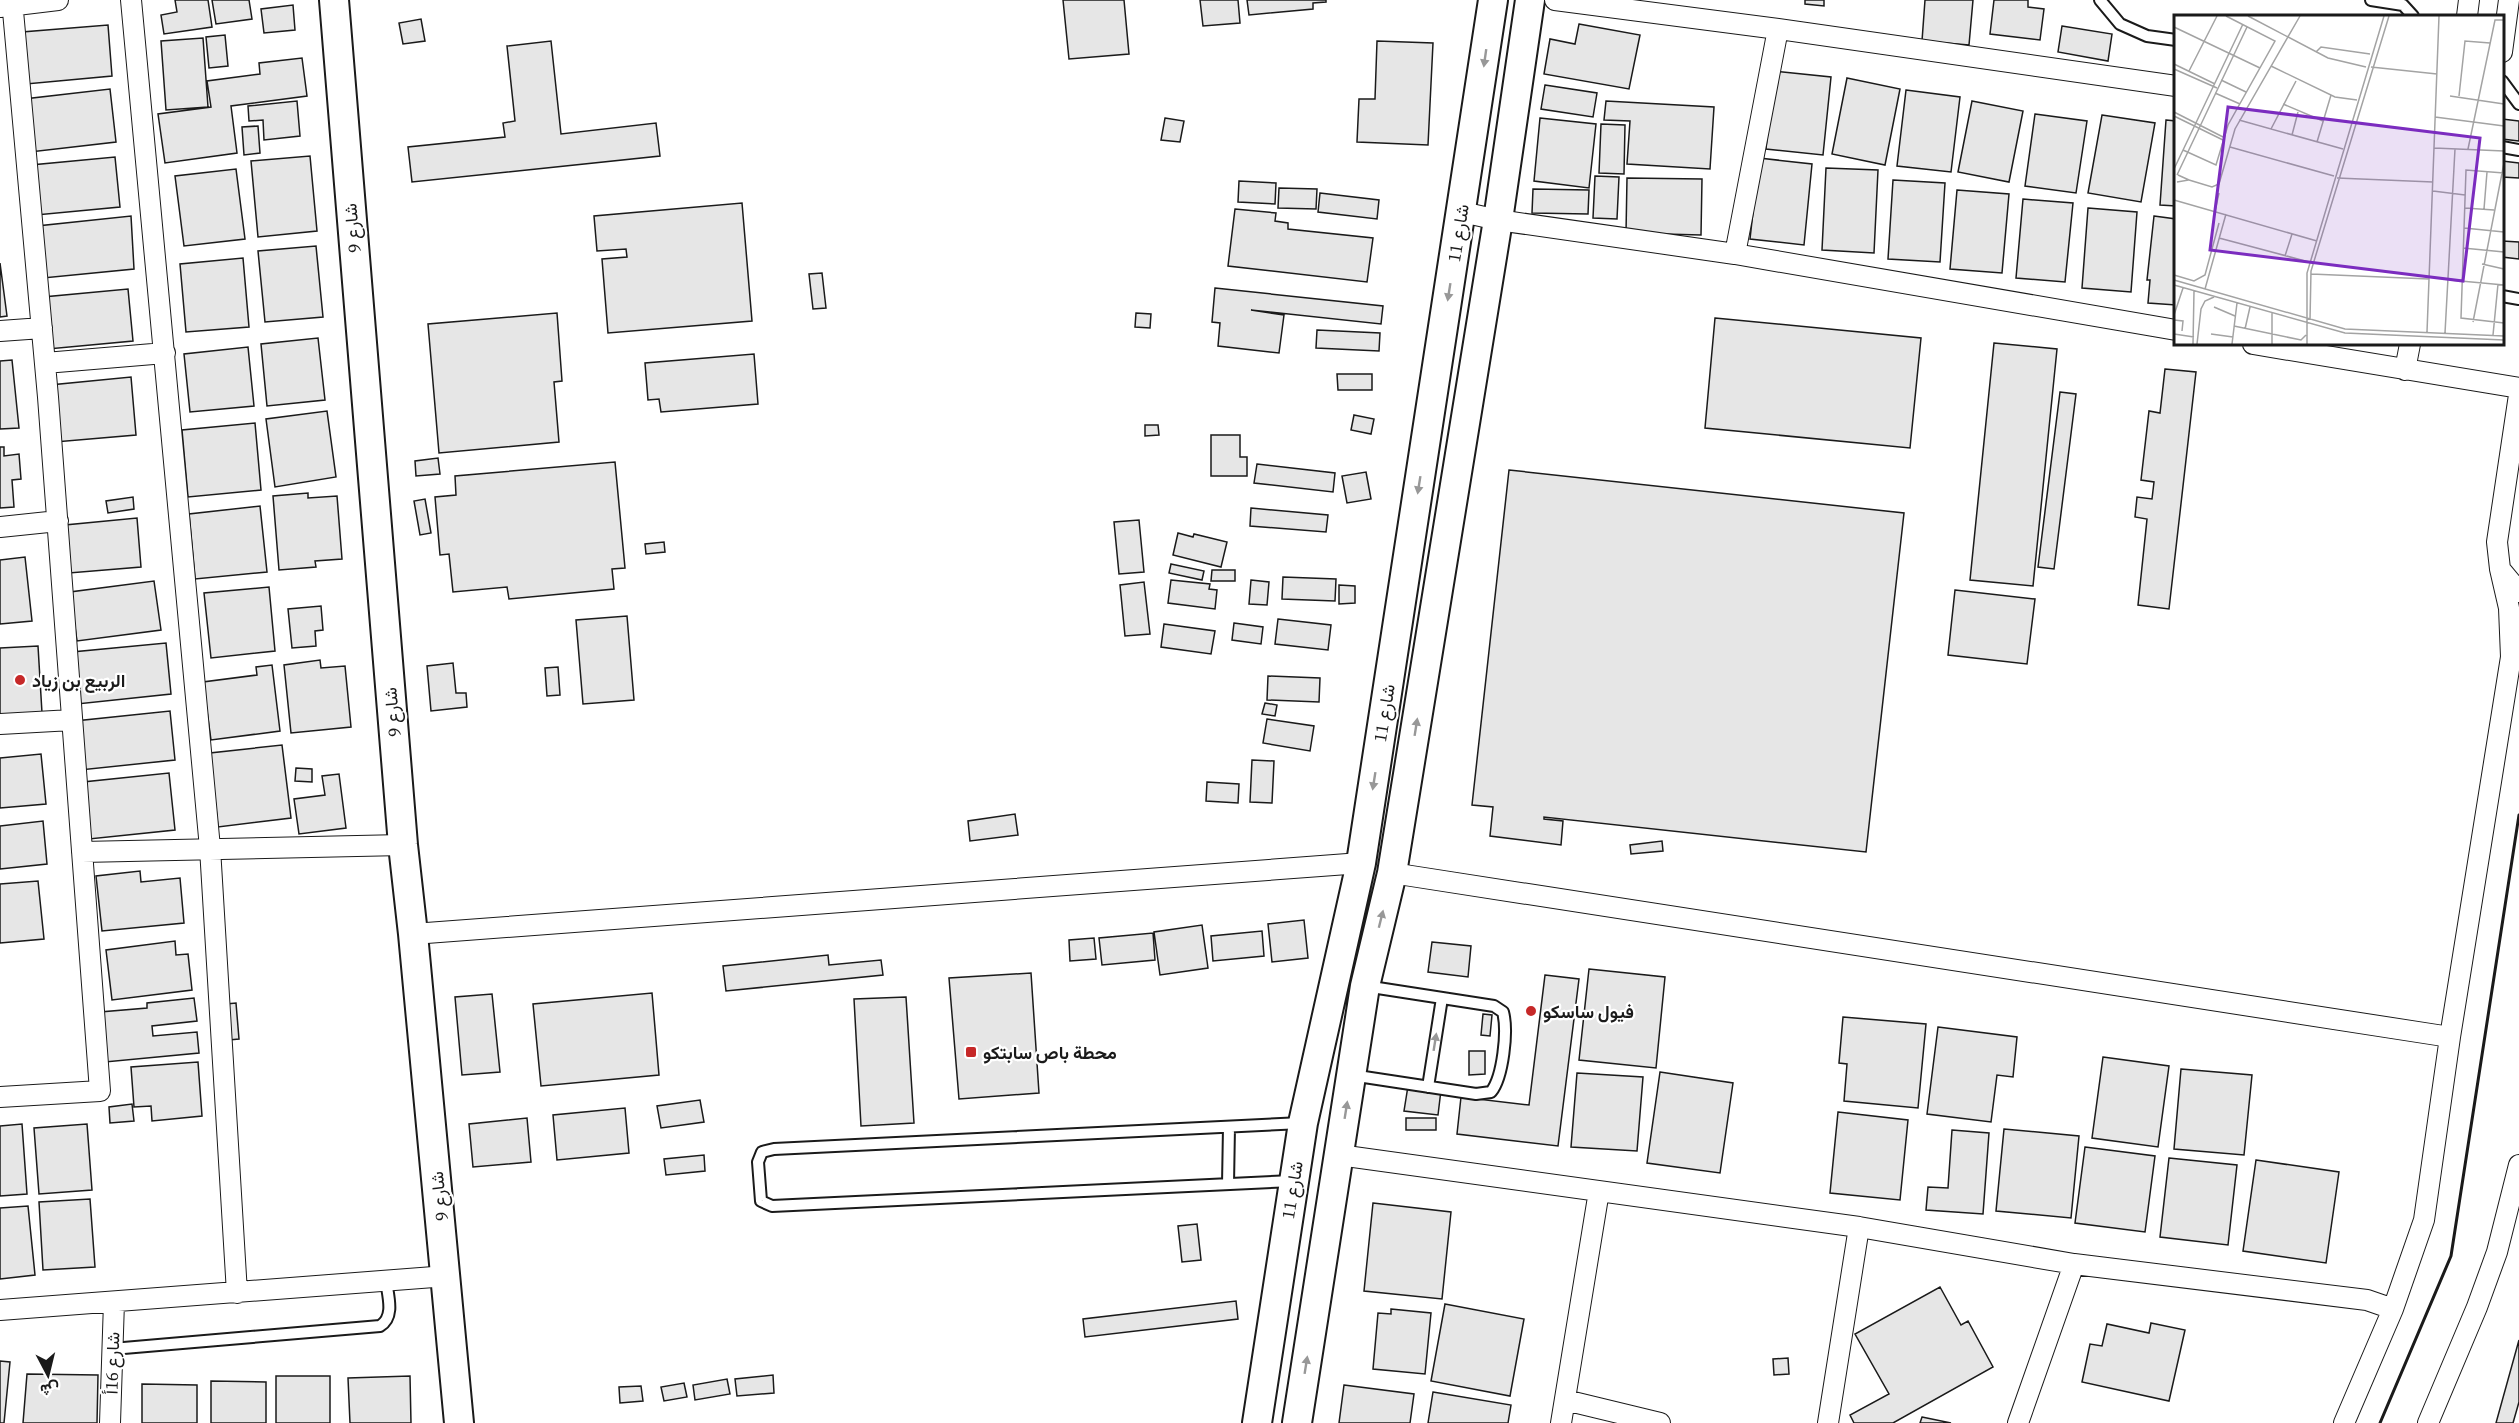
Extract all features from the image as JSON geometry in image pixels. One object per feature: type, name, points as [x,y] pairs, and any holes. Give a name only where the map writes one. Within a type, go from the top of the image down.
[{"type":"street","points":[[0,1097],[100,1091],[45,363],[8,4],[58,0]]},
{"type":"street","points":[[131,0],[210,848],[237,1293]]},
{"type":"street","name":"شارع 9","points":[[334,0],[403,846],[447,1276],[459,1423]]},
{"type":"street","name":"شارع 11","points":[[1257,1423],[1303,1123],[1361,863],[1493,0]]},
{"type":"street","name":"شارع 11","points":[[1297,1423],[1365,986],[1392,873],[1498,220],[1530,0]]},
{"type":"street","points":[[1555,0],[1778,29],[2174,86]]},
{"type":"street","points":[[2467,15],[2469,0]]},
{"type":"street","points":[[2504,37],[2509,0]]},
{"type":"street","points":[[1735,254],[1778,29]]},
{"type":"street","points":[[1461,212],[1498,220],[1735,254],[2174,330]]},
{"type":"street","points":[[0,331],[42,328]]},
{"type":"street","points":[[2259,345],[2519,388]]},
{"type":"street","points":[[2405,370],[2410,345]]},
{"type":"street","points":[[45,363],[165,353]]},
{"type":"street","points":[[2344,1423],[2393,1309],[2424,1220],[2450,1037],[2515,651],[2509,608],[2500,569],[2498,542],[2519,395]]},
{"type":"street","points":[[0,527],[58,520]]},
{"type":"street","points":[[2500,569],[2519,592]]},
{"type":"street","points":[[0,724],[72,720]]},
{"type":"street","points":[[82,852],[403,846]]},
{"type":"street","points":[[413,934],[1361,863]]},
{"type":"street","points":[[1392,873],[2450,1037]]},
{"type":"street","points":[[1339,1155],[1858,1227],[2074,1264],[2367,1300],[2393,1309]]},
{"type":"street","points":[[2428,1423],[2477,1308],[2497,1252],[2519,1165]]},
{"type":"street","points":[[1561,1423],[1599,1191]]},
{"type":"street","points":[[1828,1423],[1858,1227]]},
{"type":"street","points":[[2019,1423],[2074,1264]]},
{"type":"street","points":[[0,1310],[447,1276]]},
{"type":"street","name":"شارع 16أ","points":[[110,1423],[114,1302]]},
{"type":"street","points":[[1565,1400],[1660,1423]]},
{"type":"lane","points":[[2100,0],[2120,24],[2147,36],[2174,40]]},
{"type":"lane","points":[[2371,0],[2403,5],[2412,15]]},
{"type":"lane","points":[[2504,84],[2519,104]]},
{"type":"lane","points":[[2504,147],[2519,150]]},
{"type":"lane","points":[[2504,296],[2519,298]]},
{"type":"lane","points":[[1351,1075],[1476,1094],[1491,1092],[1498,1083],[1506,1024],[1503,1012],[1494,1006],[1365,986]]},
{"type":"lane","points":[[1428,1086],[1442,998]]},
{"type":"lane","points":[[1293,1181],[772,1206],[761,1201],[758,1162],[762,1152],[774,1149],[1303,1123]]},
{"type":"lane","points":[[1228,1184],[1229,1127]]},
{"type":"lane","points":[[112,1349],[380,1326],[385,1324],[390,1314],[386,1281]]},
{"type":"building","points":[[175,0],[208,0],[212,27],[164,34],[161,15],[177,12]]},
{"type":"building","points":[[212,0],[249,0],[252,19],[216,24]]},
{"type":"building","points":[[1063,0],[1124,0],[1129,54],[1069,59]]},
{"type":"building","points":[[1200,0],[1238,0],[1240,23],[1203,26]]},
{"type":"building","points":[[1247,0],[1326,0],[1326,2],[1313,3],[1313,9],[1249,15]]},
{"type":"building","points":[[1805,0],[1824,0],[1824,6],[1805,4]]},
{"type":"building","points":[[1925,0],[1973,0],[1969,45],[1922,41]]},
{"type":"building","points":[[1994,0],[2028,0],[2028,7],[2044,9],[2040,40],[1990,34]]},
{"type":"building","points":[[293,5],[295,30],[264,33],[261,9]]},
{"type":"building","points":[[421,19],[425,41],[403,44],[399,23]]},
{"type":"building","points":[[1579,24],[1640,35],[1629,89],[1544,74],[1550,39],[1575,44]]},
{"type":"building","points":[[108,25],[112,76],[26,84],[22,32]]},
{"type":"building","points":[[2062,26],[2112,34],[2108,61],[2058,52]]},
{"type":"building","points":[[225,35],[228,66],[209,68],[206,37]]},
{"type":"building","points":[[203,38],[208,107],[166,110],[161,41]]},
{"type":"building","points":[[551,41],[561,134],[656,123],[660,156],[412,182],[408,147],[505,137],[503,123],[515,121],[507,46]]},
{"type":"building","points":[[1377,41],[1433,43],[1428,145],[1357,142],[1359,99],[1375,99]]},
{"type":"building","points":[[302,58],[307,96],[231,106],[237,153],[165,163],[158,114],[211,107],[207,81],[260,74],[259,63]]},
{"type":"building","points":[[1774,71],[1831,77],[1823,155],[1766,149]]},
{"type":"building","points":[[1847,78],[1900,89],[1885,165],[1832,154]]},
{"type":"building","points":[[1545,85],[1597,93],[1593,117],[1541,109]]},
{"type":"building","points":[[110,89],[116,142],[30,152],[24,99]]},
{"type":"building","points":[[1906,90],[1960,97],[1951,172],[1897,166]]},
{"type":"building","points":[[297,101],[300,136],[264,140],[263,120],[249,121],[248,106]]},
{"type":"building","points":[[1606,101],[1714,107],[1710,169],[1627,164],[1630,121],[1604,120]]},
{"type":"building","points":[[1972,101],[2023,111],[2009,182],[1958,172]]},
{"type":"building","points":[[2035,114],[2087,121],[2076,193],[2025,186]]},
{"type":"building","points":[[2102,115],[2155,123],[2141,202],[2088,193]]},
{"type":"building","points":[[1165,118],[1184,121],[1180,142],[1161,140]]},
{"type":"building","points":[[1540,118],[1596,124],[1589,188],[1534,181]]},
{"type":"building","points":[[2504,119],[2519,121],[2519,141],[2504,139]]},
{"type":"building","points":[[2166,120],[2174,121],[2174,206],[2160,205]]},
{"type":"building","points":[[1601,124],[1625,125],[1624,174],[1599,173]]},
{"type":"building","points":[[258,126],[260,153],[244,155],[242,127]]},
{"type":"building","points":[[310,156],[317,231],[258,237],[251,161]]},
{"type":"building","points":[[115,157],[120,207],[36,215],[31,165]]},
{"type":"building","points":[[1759,158],[1812,164],[1804,245],[1750,239]]},
{"type":"building","points":[[2504,161],[2519,163],[2519,178],[2504,177]]},
{"type":"building","points":[[1826,168],[1878,170],[1874,253],[1822,250]]},
{"type":"building","points":[[236,169],[245,239],[184,246],[175,176]]},
{"type":"building","points":[[1595,176],[1619,177],[1617,219],[1593,218]]},
{"type":"building","points":[[1627,178],[1702,179],[1701,235],[1626,233]]},
{"type":"building","points":[[1893,180],[1945,183],[1940,262],[1888,259]]},
{"type":"building","points":[[1239,181],[1276,183],[1275,204],[1238,202]]},
{"type":"building","points":[[1279,188],[1317,189],[1316,209],[1278,208]]},
{"type":"building","points":[[1533,189],[1589,190],[1588,214],[1532,213]]},
{"type":"building","points":[[1957,190],[2009,194],[2002,273],[1950,269]]},
{"type":"building","points":[[1320,193],[1379,200],[1377,219],[1318,212]]},
{"type":"building","points":[[2023,199],[2073,203],[2065,282],[2016,278]]},
{"type":"building","points":[[742,203],[752,321],[608,333],[602,259],[627,257],[626,249],[597,251],[594,216]]},
{"type":"building","points":[[2088,208],[2137,212],[2131,292],[2082,288]]},
{"type":"building","points":[[1235,209],[1276,213],[1275,221],[1288,223],[1288,229],[1373,238],[1367,282],[1228,266]]},
{"type":"building","points":[[131,216],[134,269],[43,278],[37,226]]},
{"type":"building","points":[[2154,216],[2174,219],[2174,305],[2148,303],[2150,280],[2147,280]]},
{"type":"building","points":[[2504,241],[2519,242],[2519,259],[2504,257]]},
{"type":"building","points":[[316,246],[323,317],[265,322],[258,251]]},
{"type":"building","points":[[243,258],[249,327],[186,332],[180,264]]},
{"type":"building","points":[[0,263],[7,316],[0,317]]},
{"type":"building","points":[[822,273],[826,308],[813,309],[809,274]]},
{"type":"building","points":[[1215,288],[1383,306],[1381,324],[1251,310],[1284,315],[1279,353],[1218,346],[1220,323],[1212,322]]},
{"type":"building","points":[[128,289],[133,341],[48,349],[43,297]]},
{"type":"building","points":[[557,313],[562,381],[554,382],[559,442],[439,453],[428,324]]},
{"type":"building","points":[[1136,313],[1151,314],[1150,328],[1135,327]]},
{"type":"building","points":[[1715,318],[1921,338],[1910,448],[1705,428]]},
{"type":"building","points":[[1317,330],[1380,333],[1379,351],[1316,348]]},
{"type":"building","points":[[318,338],[325,400],[267,406],[261,344]]},
{"type":"building","points":[[1994,343],[2057,349],[2033,586],[1970,580]]},
{"type":"building","points":[[248,347],[254,406],[190,412],[184,354]]},
{"type":"building","points":[[754,354],[758,404],[661,412],[659,399],[648,400],[645,363]]},
{"type":"building","points":[[12,360],[19,428],[0,429],[0,361]]},
{"type":"building","points":[[2165,369],[2196,372],[2169,609],[2138,605],[2147,519],[2135,517],[2137,497],[2152,499],[2154,482],[2141,480],[2149,411],[2160,413]]},
{"type":"building","points":[[1337,374],[1372,374],[1372,390],[1338,390]]},
{"type":"building","points":[[131,377],[136,435],[55,442],[50,385]]},
{"type":"building","points":[[2060,392],[2076,394],[2054,569],[2038,567]]},
{"type":"building","points":[[327,411],[336,477],[275,487],[266,419]]},
{"type":"building","points":[[1354,415],[1374,419],[1371,434],[1351,430]]},
{"type":"building","points":[[255,423],[261,490],[188,497],[182,430]]},
{"type":"building","points":[[1145,425],[1158,425],[1159,435],[1145,436]]},
{"type":"building","points":[[1211,435],[1240,435],[1240,457],[1247,457],[1247,476],[1211,476]]},
{"type":"building","points":[[0,447],[4,447],[4,456],[19,454],[21,479],[12,480],[14,507],[0,508]]},
{"type":"building","points":[[438,458],[440,474],[416,476],[415,461]]},
{"type":"building","points":[[615,462],[625,568],[612,569],[614,589],[509,599],[507,587],[453,592],[449,554],[440,555],[435,497],[456,495],[455,476]]},
{"type":"building","points":[[1257,464],[1335,473],[1333,492],[1254,483]]},
{"type":"building","points":[[1509,470],[1904,513],[1866,852],[1544,817],[1544,819],[1563,821],[1561,845],[1490,836],[1493,807],[1472,805]]},
{"type":"building","points":[[1366,472],[1371,499],[1347,503],[1342,476]]},
{"type":"building","points":[[308,493],[308,498],[337,496],[342,559],[315,561],[316,567],[279,570],[273,496]]},
{"type":"building","points":[[133,497],[134,509],[108,513],[106,501]]},
{"type":"building","points":[[425,499],[431,533],[420,535],[414,501]]},
{"type":"building","points":[[260,506],[267,572],[195,579],[189,514]]},
{"type":"building","points":[[1251,508],[1328,515],[1326,532],[1250,526]]},
{"type":"building","points":[[137,518],[141,567],[69,573],[65,525]]},
{"type":"building","points":[[1139,520],[1144,572],[1119,574],[1114,522]]},
{"type":"building","points":[[1178,533],[1193,537],[1194,534],[1227,542],[1221,567],[1173,555]]},
{"type":"building","points":[[664,542],[665,552],[646,554],[645,544]]},
{"type":"building","points":[[25,557],[32,621],[0,624],[0,560]]},
{"type":"building","points":[[1171,564],[1204,571],[1202,580],[1169,573]]},
{"type":"building","points":[[1212,570],[1235,570],[1235,581],[1211,581]]},
{"type":"building","points":[[1283,577],[1336,579],[1335,601],[1282,599]]},
{"type":"building","points":[[1171,580],[1210,584],[1209,589],[1217,590],[1215,609],[1168,603]]},
{"type":"building","points":[[1251,580],[1269,582],[1267,605],[1249,604]]},
{"type":"building","points":[[154,581],[161,630],[77,641],[70,592]]},
{"type":"building","points":[[1144,582],[1150,634],[1125,636],[1120,585]]},
{"type":"building","points":[[1339,585],[1355,586],[1355,603],[1339,604]]},
{"type":"building","points":[[269,587],[275,651],[211,658],[204,593]]},
{"type":"building","points":[[1955,590],[2035,599],[2027,664],[1948,655]]},
{"type":"building","points":[[321,606],[323,630],[315,631],[316,646],[292,648],[288,609]]},
{"type":"building","points":[[627,616],[634,700],[583,704],[576,620]]},
{"type":"building","points":[[1278,619],[1331,625],[1328,650],[1275,644]]},
{"type":"building","points":[[1234,623],[1263,627],[1261,644],[1232,640]]},
{"type":"building","points":[[1164,624],[1215,631],[1211,654],[1161,647]]},
{"type":"building","points":[[166,643],[171,694],[77,704],[72,652]]},
{"type":"building","name":"الربيع بن زياد","points":[[38,646],[42,713],[0,715],[0,648]]},
{"type":"building","points":[[320,660],[321,668],[345,666],[351,727],[291,733],[284,665]]},
{"type":"building","points":[[453,663],[456,693],[466,693],[467,707],[431,711],[427,666]]},
{"type":"building","points":[[272,665],[280,731],[211,740],[203,682],[257,675],[256,667]]},
{"type":"building","points":[[558,667],[560,695],[547,696],[545,668]]},
{"type":"building","points":[[1268,676],[1320,678],[1319,702],[1267,700]]},
{"type":"building","points":[[1265,703],[1277,705],[1275,716],[1262,714]]},
{"type":"building","points":[[170,711],[175,760],[80,770],[75,721]]},
{"type":"building","points":[[1267,719],[1314,726],[1310,751],[1263,743]]},
{"type":"building","points":[[282,745],[291,818],[218,827],[210,753]]},
{"type":"building","points":[[41,754],[46,804],[0,808],[0,758]]},
{"type":"building","points":[[1252,760],[1274,761],[1272,803],[1250,802]]},
{"type":"building","points":[[296,768],[312,769],[312,782],[295,781]]},
{"type":"building","points":[[169,773],[175,830],[89,839],[83,782]]},
{"type":"building","points":[[339,774],[346,828],[299,834],[294,799],[325,795],[322,776]]},
{"type":"building","points":[[1207,782],[1239,784],[1238,803],[1206,801]]},
{"type":"building","points":[[1015,814],[1018,835],[970,841],[968,821]]},
{"type":"building","points":[[43,821],[47,864],[0,869],[0,826]]},
{"type":"building","points":[[1662,841],[1663,851],[1631,854],[1630,845]]},
{"type":"building","points":[[140,871],[141,882],[180,878],[184,923],[102,931],[96,876]]},
{"type":"building","points":[[38,881],[44,939],[0,943],[0,884]]},
{"type":"building","points":[[1304,920],[1308,958],[1272,962],[1268,924]]},
{"type":"building","points":[[1202,925],[1208,968],[1160,975],[1154,932]]},
{"type":"building","points":[[1262,931],[1264,956],[1213,961],[1211,936]]},
{"type":"building","points":[[1153,933],[1155,960],[1102,965],[1099,938]]},
{"type":"building","points":[[1094,938],[1096,959],[1070,961],[1069,940]]},
{"type":"building","points":[[175,941],[176,955],[188,954],[192,990],[112,1000],[106,950]]},
{"type":"building","points":[[1432,942],[1471,946],[1468,977],[1428,972]]},
{"type":"building","points":[[828,955],[829,965],[881,960],[883,975],[726,991],[723,966]]},
{"type":"building","points":[[1589,969],[1665,977],[1656,1068],[1579,1060]]},
{"type":"building","points":[[1031,973],[1039,1093],[959,1099],[949,978]]},
{"type":"building","points":[[1545,975],[1579,979],[1558,1146],[1457,1134],[1461,1097],[1529,1105]]},
{"type":"building","points":[[652,993],[659,1075],[541,1086],[533,1004]]},
{"type":"building","points":[[492,994],[500,1072],[462,1075],[455,997]]},
{"type":"building","points":[[906,997],[914,1123],[861,1126],[854,999]]},
{"type":"building","points":[[194,998],[197,1021],[152,1026],[153,1036],[197,1032],[199,1053],[105,1062],[100,1012],[147,1008],[147,1003]]},
{"type":"building","points":[[236,1003],[239,1039],[229,1040],[226,1004]]},
{"type":"building","points":[[1483,1014],[1492,1015],[1490,1036],[1481,1035]]},
{"type":"building","points":[[1843,1017],[1926,1024],[1918,1108],[1844,1101],[1847,1064],[1839,1063]]},
{"type":"building","points":[[1938,1027],[2017,1037],[2013,1077],[1997,1075],[1991,1122],[1927,1114]]},
{"type":"building","points":[[1469,1051],[1485,1051],[1485,1074],[1469,1075]]},
{"type":"building","points":[[2103,1057],[2169,1066],[2158,1147],[2092,1138]]},
{"type":"building","points":[[198,1062],[202,1116],[152,1121],[151,1106],[134,1107],[131,1067]]},
{"type":"building","points":[[2181,1069],[2252,1075],[2244,1155],[2174,1149]]},
{"type":"building","points":[[1660,1072],[1733,1083],[1720,1173],[1647,1163]]},
{"type":"building","points":[[1577,1073],[1643,1077],[1637,1151],[1571,1147]]},
{"type":"building","points":[[1408,1086],[1441,1090],[1438,1115],[1404,1111]]},
{"type":"building","points":[[700,1100],[704,1122],[661,1128],[657,1106]]},
{"type":"building","points":[[132,1104],[134,1121],[110,1123],[109,1107]]},
{"type":"building","points":[[625,1108],[629,1153],[557,1160],[553,1115]]},
{"type":"building","points":[[1838,1112],[1908,1120],[1900,1200],[1830,1193]]},
{"type":"building","points":[[527,1118],[531,1162],[473,1167],[469,1124]]},
{"type":"building","points":[[1406,1118],[1436,1118],[1436,1130],[1406,1130]]},
{"type":"building","points":[[22,1124],[27,1194],[0,1196],[0,1126]]},
{"type":"building","points":[[87,1124],[92,1190],[39,1194],[34,1128]]},
{"type":"building","points":[[2004,1129],[2079,1136],[2071,1218],[1996,1211]]},
{"type":"building","points":[[1952,1130],[1989,1133],[1983,1214],[1926,1210],[1928,1187],[1948,1188]]},
{"type":"building","points":[[2085,1147],[2155,1156],[2145,1232],[2075,1223]]},
{"type":"building","points":[[704,1155],[705,1171],[666,1175],[664,1159]]},
{"type":"building","points":[[2169,1158],[2237,1165],[2228,1245],[2160,1237]]},
{"type":"building","points":[[2256,1160],[2339,1172],[2326,1263],[2243,1251]]},
{"type":"building","points":[[90,1199],[95,1267],[43,1270],[39,1202]]},
{"type":"building","points":[[1373,1203],[1451,1212],[1442,1299],[1364,1291]]},
{"type":"building","points":[[28,1206],[35,1275],[0,1279],[0,1208]]},
{"type":"building","points":[[1197,1224],[1201,1260],[1182,1262],[1178,1226]]},
{"type":"building","points":[[1940,1287],[1961,1325],[1968,1321],[1993,1367],[1893,1423],[1854,1423],[1850,1415],[1889,1394],[1855,1334]]},
{"type":"building","points":[[1236,1301],[1238,1319],[1085,1337],[1083,1319]]},
{"type":"building","points":[[1445,1304],[1524,1319],[1510,1396],[1431,1381]]},
{"type":"building","points":[[1391,1309],[1431,1313],[1425,1374],[1373,1369],[1378,1313],[1391,1314]]},
{"type":"building","points":[[2151,1323],[2185,1330],[2169,1401],[2082,1382],[2090,1344],[2102,1346],[2107,1324],[2149,1333]]},
{"type":"building","points":[[2519,1340],[2519,1402],[2513,1423],[2496,1423]]},
{"type":"building","points":[[1788,1358],[1789,1374],[1774,1375],[1773,1359]]},
{"type":"building","points":[[0,1361],[10,1362],[4,1423],[0,1423]]},
{"type":"building","points":[[27,1374],[98,1375],[97,1423],[23,1423]]},
{"type":"building","points":[[773,1375],[774,1393],[737,1396],[735,1379]]},
{"type":"building","points":[[276,1376],[330,1376],[330,1423],[276,1423]]},
{"type":"building","points":[[410,1376],[411,1423],[350,1423],[348,1378]]},
{"type":"building","points":[[727,1379],[730,1394],[695,1400],[693,1385]]},
{"type":"building","points":[[211,1381],[266,1382],[266,1423],[211,1423]]},
{"type":"building","points":[[684,1383],[687,1397],[664,1401],[661,1387]]},
{"type":"building","points":[[142,1384],[197,1385],[197,1423],[142,1423]]},
{"type":"building","points":[[1344,1385],[1414,1394],[1410,1423],[1339,1423]]},
{"type":"building","points":[[641,1386],[643,1401],[620,1403],[619,1387]]},
{"type":"building","points":[[1433,1392],[1511,1405],[1508,1423],[1428,1423]]},
{"type":"building","points":[[1922,1417],[1951,1423],[1920,1423]]},
{"type":"wall","points":[[2380,1423],[2451,1256],[2519,815]]},
{"type":"place","name":"الربيع بن زياد","points":[[20,680]]},
{"type":"place","name":"فيول ساسكو","points":[[1531,1011]]},
{"type":"place","name":"محطة باص سابتكو","points":[[971,1052]]}]
